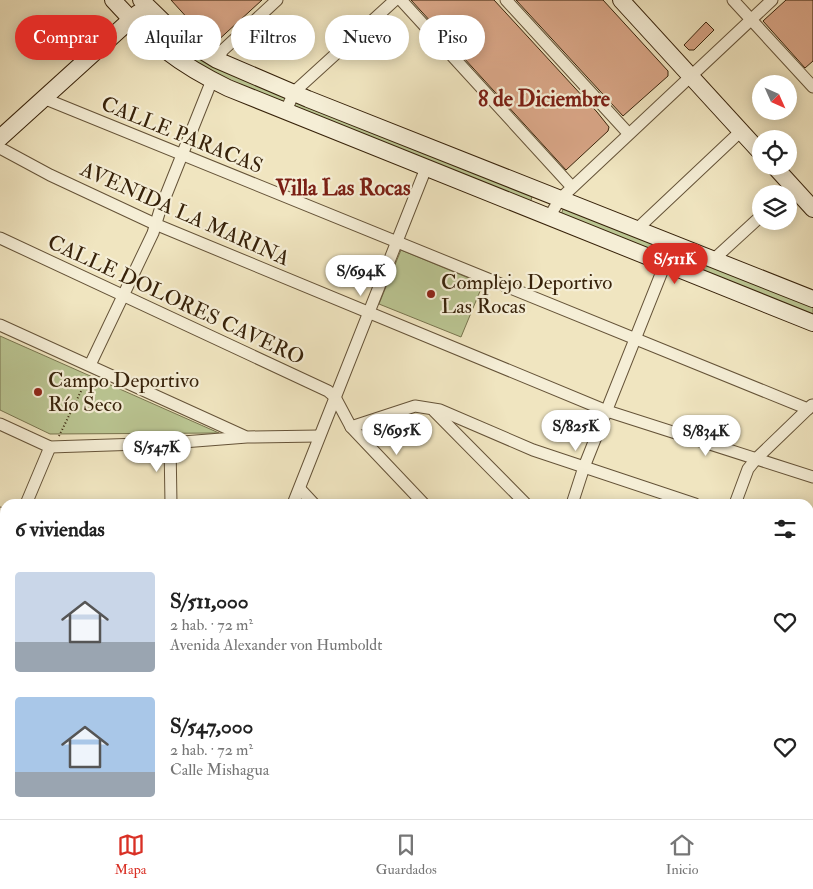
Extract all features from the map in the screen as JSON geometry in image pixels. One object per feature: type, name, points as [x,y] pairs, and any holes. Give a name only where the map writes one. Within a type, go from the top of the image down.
[{"type":"main road","points":[[113,0],[127,16]]},
{"type":"main road","points":[[621,0],[752,143]]},
{"type":"main road","points":[[135,15],[147,2],[159,15]]},
{"type":"main road","points":[[0,138],[127,24]]},
{"type":"main road","points":[[180,60],[212,80],[286,111],[813,323]]},
{"type":"main road","points":[[216,60],[813,299]]},
{"type":"main road","points":[[797,196],[813,209]]},
{"type":"street","points":[[221,53],[278,0]]},
{"type":"street","points":[[286,111],[294,92],[395,0]]},
{"type":"street","points":[[401,0],[572,187]]},
{"type":"street","points":[[506,0],[628,133]]},
{"type":"street","points":[[732,0],[813,87]]},
{"type":"street","points":[[550,218],[560,199],[572,187],[772,0]]},
{"type":"street","points":[[804,77],[813,69]]},
{"type":"street","points":[[90,365],[155,224],[212,80]]},
{"type":"street","name":"CALLE PARACAS","points":[[43,98],[636,339],[810,407]]},
{"type":"street","points":[[637,229],[741,131]]},
{"type":"street","name":"AVENIDA LA MARINA","points":[[0,148],[50,175],[155,224],[607,410],[813,477]]},
{"type":"street","points":[[295,499],[426,168]]},
{"type":"street","points":[[713,260],[752,224]]},
{"type":"street","name":"CALLE DOLORES CAVERO","points":[[0,238],[328,391],[335,397]]},
{"type":"street","points":[[574,499],[584,467],[673,244]]},
{"type":"street","points":[[0,325],[247,437]]},
{"type":"street","points":[[335,397],[351,427],[419,499]]},
{"type":"street","points":[[351,427],[415,406],[440,410],[533,450],[680,499]]},
{"type":"street","points":[[737,499],[748,469],[810,407]]},
{"type":"street","points":[[432,409],[521,499]]},
{"type":"street","points":[[0,424],[50,447],[170,443],[247,437],[319,436]]},
{"type":"street","points":[[170,443],[170,499]]},
{"type":"street","points":[[28,499],[50,447]]},
{"type":"street","points":[[300,489],[309,499]]},
{"type":"path","points":[[50,447],[61,434],[88,376],[90,365]]},
{"type":"green space","points":[[221,56],[533,194],[530,203],[214,77],[190,60],[221,60]]},
{"type":"green space","points":[[564,207],[813,306],[813,318],[560,217]]},
{"type":"green space","name":"Complejo Deportivo Las Rocas","points":[[401,250],[483,284],[461,337],[379,304]]},
{"type":"green space","points":[[0,336],[219,433],[50,434],[0,410]]},
{"type":"building","points":[[171,0],[262,0],[246,15],[231,15],[231,28],[221,38],[221,15],[185,15]]},
{"type":"building","points":[[411,0],[494,0],[597,112],[609,127],[608,131],[566,170],[466,60],[485,60],[485,15],[425,15]]},
{"type":"building","points":[[516,0],[603,0],[668,71],[668,76],[623,116]]},
{"type":"building","points":[[786,0],[813,0],[813,61],[805,68],[763,21]]},
{"type":"building","points":[[706,22],[714,30],[694,50],[689,50],[684,45]]},
{"type":"place","name":"Complejo Deportivo Las Rocas","points":[[431,294]]},
{"type":"place","name":"Campo Deportivo Río Seco","points":[[38,392]]},
{"type":"district","name":"8 de Diciembre","points":[[544,99]]},
{"type":"district","name":"Villa Las Rocas","points":[[343,188]]}]
